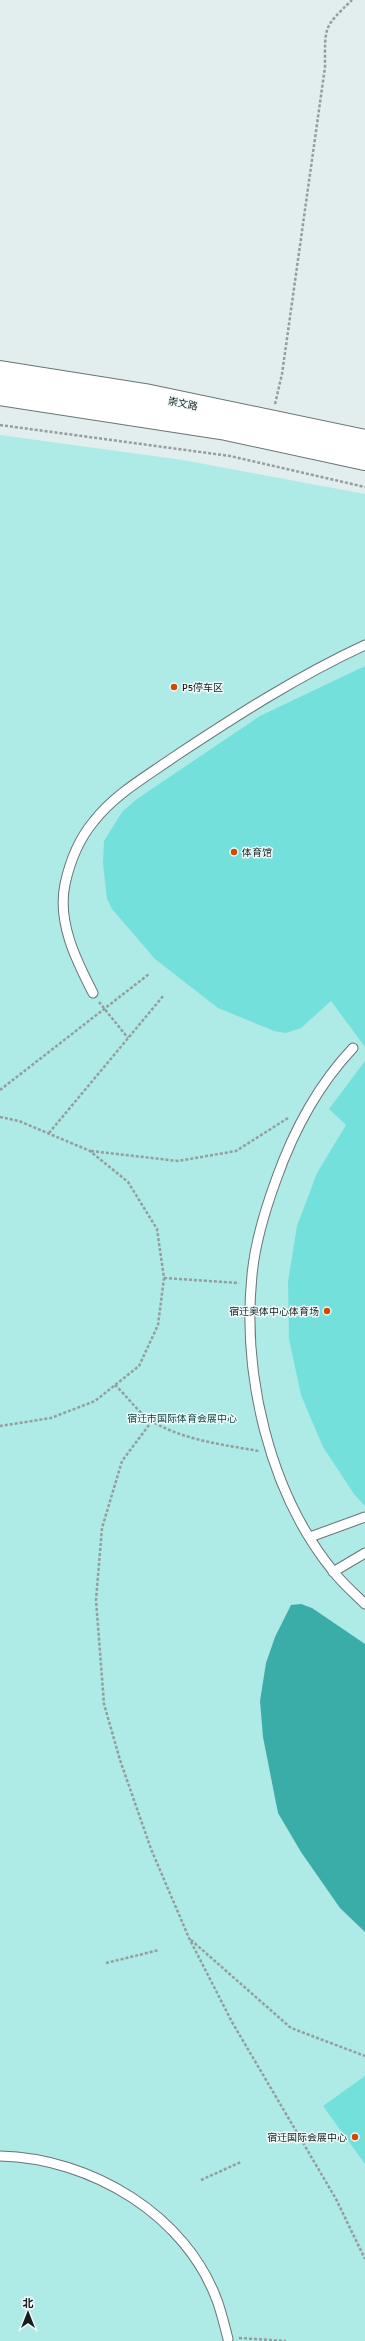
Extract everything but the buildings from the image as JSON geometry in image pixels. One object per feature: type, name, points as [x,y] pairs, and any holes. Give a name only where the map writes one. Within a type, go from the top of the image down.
[{"type":"street","name":"崇文路","points":[[0,372],[144,395],[365,441]]},
{"type":"street","name":"崇文路","points":[[0,394],[226,429],[365,459]]},
{"type":"lane","points":[[93,993],[76,959],[67,930],[64,908],[65,885],[72,861],[81,838],[94,820],[115,799],[236,716],[285,686],[365,645]]},
{"type":"lane","points":[[353,1048],[340,1062],[313,1102],[288,1146],[264,1214],[251,1284],[249,1328],[252,1368],[260,1411],[272,1453],[295,1512],[333,1572],[365,1604]]},
{"type":"lane","points":[[310,1537],[365,1517]]},
{"type":"lane","points":[[333,1572],[365,1553]]},
{"type":"lane","points":[[0,2156],[41,2161],[83,2173],[124,2191],[161,2219],[199,2267],[218,2303],[228,2338]]},
{"type":"path","points":[[272,421],[282,374],[325,67],[325,36],[327,26],[334,16],[352,0]]},
{"type":"path","points":[[0,425],[230,456],[365,487]]},
{"type":"path","points":[[0,1090],[150,974]]},
{"type":"path","points":[[93,993],[104,1010],[128,1038]]},
{"type":"path","points":[[49,1133],[164,995]]},
{"type":"path","points":[[90,1151],[178,1161],[236,1151],[313,1102]]},
{"type":"path","points":[[0,1117],[20,1121],[90,1151],[128,1182],[157,1229],[164,1278],[158,1325],[139,1366],[95,1401],[51,1418],[0,1426]]},
{"type":"path","points":[[164,1278],[251,1284]]},
{"type":"path","points":[[115,1385],[152,1421],[184,1435],[228,1446],[272,1453]]},
{"type":"path","points":[[152,1421],[122,1461],[102,1528],[97,1608],[104,1704],[120,1760],[151,1849],[189,1938],[232,2022],[336,2198],[365,2259]]},
{"type":"path","points":[[189,1938],[291,2028],[365,2056]]},
{"type":"path","points":[[106,1963],[159,1950]]},
{"type":"path","points":[[201,2180],[242,2162]]},
{"type":"path","points":[[228,2338],[286,2341]]},
{"type":"green space","name":"宿迁市国际体育会展中心","points":[[0,435],[183,460],[365,494],[365,2341],[0,2341]]},
{"type":"shaded area","points":[[301,1604],[312,1608],[365,1644],[365,1932],[340,1908],[301,1852],[278,1813],[263,1737],[260,1701],[266,1663],[275,1637],[291,1605]]},
{"type":"place","name":"P5停车区","points":[[174,687]]},
{"type":"place","name":"体育馆","points":[[234,852]]},
{"type":"place","name":"宿迁奥体中心体育场","points":[[327,1311]]},
{"type":"place","name":"宿迁国际会展中心","points":[[355,2137]]}]
